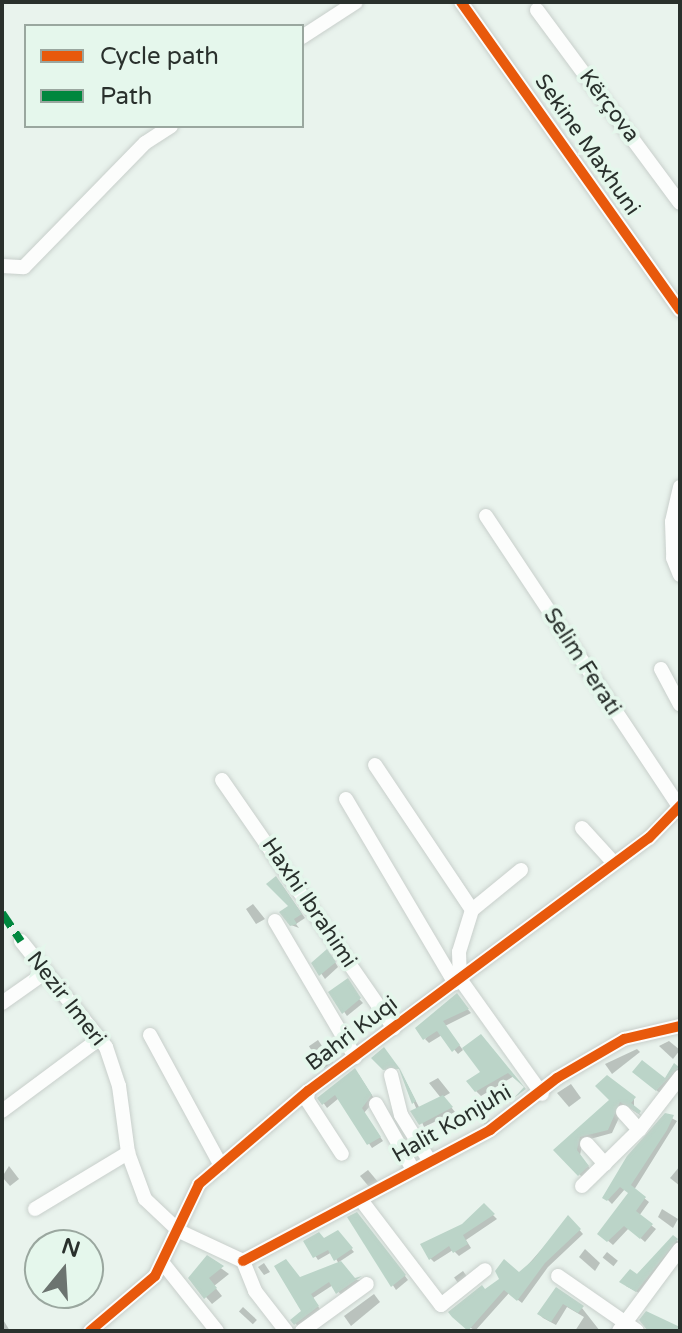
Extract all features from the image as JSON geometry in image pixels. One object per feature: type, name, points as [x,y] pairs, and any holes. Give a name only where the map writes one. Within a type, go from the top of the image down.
[{"type":"street","points":[[304,36],[356,2]]},
{"type":"street","name":"Sekine Maxhuni","points":[[461,2],[678,303]]},
{"type":"street","name":"Kërçova","points":[[537,10],[680,203]]},
{"type":"street","points":[[2,266],[24,267],[145,143],[168,128]]},
{"type":"street","points":[[680,487],[672,522],[673,558],[680,575]]},
{"type":"street","name":"Selim Ferati","points":[[486,516],[679,807]]},
{"type":"street","points":[[661,669],[680,704]]},
{"type":"street","points":[[375,765],[472,910]]},
{"type":"street","name":"Haxhi Ibrahimi","points":[[222,780],[394,1028]]},
{"type":"street","points":[[346,799],[457,981],[542,1094]]},
{"type":"street","name":"Bahri Kuqi","points":[[90,1331],[155,1276],[199,1184],[308,1091],[614,863],[679,807]]},
{"type":"street","points":[[582,828],[614,863]]},
{"type":"street","points":[[457,981],[459,952],[472,910],[521,870]]},
{"type":"street","name":"Bahri Kuqi","points":[[275,921],[355,1057]]},
{"type":"street","name":"Nezir Imeri","points":[[21,941],[99,1039],[119,1086],[128,1153],[145,1199],[179,1231],[243,1261]]},
{"type":"street","points":[[2,1003],[46,972]]},
{"type":"street","name":"Halit Konjuhi","points":[[243,1261],[361,1200],[412,1168],[490,1130],[542,1094],[557,1078],[624,1039],[680,1026]]},
{"type":"street","points":[[150,1035],[221,1166]]},
{"type":"street","points":[[2,1111],[99,1039]]},
{"type":"street","points":[[391,1075],[401,1115],[429,1160]]},
{"type":"street","points":[[582,1186],[637,1131],[680,1077]]},
{"type":"street","points":[[308,1091],[307,1100],[342,1154]]},
{"type":"street","points":[[376,1104],[412,1168]]},
{"type":"street","points":[[622,1114],[637,1131]]},
{"type":"street","points":[[587,1144],[605,1164]]},
{"type":"street","points":[[35,1209],[128,1153]]},
{"type":"street","points":[[361,1200],[441,1305],[485,1270]]},
{"type":"street","points":[[558,1276],[626,1329],[677,1258]]},
{"type":"street","points":[[243,1261],[255,1291],[286,1331]]},
{"type":"street","points":[[162,1262],[217,1331]]},
{"type":"street","points":[[302,1331],[367,1284]]},
{"type":"building","points":[[276,876],[302,914],[294,919],[297,924],[290,926],[279,912],[288,906],[266,884]]},
{"type":"building","points":[[327,949],[336,962],[319,976],[311,963]]},
{"type":"building","points":[[348,978],[361,998],[342,1014],[328,992]]},
{"type":"building","points":[[457,993],[469,1009],[443,1021],[460,1045],[452,1052],[437,1031],[423,1040],[415,1028]]},
{"type":"building","points":[[481,1034],[526,1089],[514,1098],[524,1087],[508,1073],[475,1092],[466,1081],[480,1072],[462,1048]]},
{"type":"building","points":[[384,1047],[400,1069],[416,1101],[412,1104],[399,1069],[383,1070],[371,1058]]},
{"type":"building","points":[[642,1060],[665,1078],[674,1063],[679,1067],[656,1091],[632,1072]]},
{"type":"building","points":[[355,1068],[372,1095],[362,1108],[381,1137],[367,1145],[335,1095],[322,1105],[317,1098]]},
{"type":"building","points":[[607,1075],[636,1097],[631,1103],[641,1111],[639,1114],[620,1102],[608,1130],[580,1137],[577,1150],[589,1166],[578,1176],[553,1150],[609,1100],[595,1086]]},
{"type":"building","points":[[443,1095],[453,1107],[419,1125],[410,1111]]},
{"type":"building","points":[[665,1113],[674,1115],[631,1185],[646,1197],[636,1211],[653,1224],[640,1239],[624,1226],[607,1242],[597,1234],[628,1193],[620,1187],[607,1201],[602,1198],[627,1156]]},
{"type":"building","points":[[484,1203],[495,1214],[463,1235],[468,1244],[453,1253],[449,1246],[429,1260],[420,1244],[462,1224]]},
{"type":"building","points":[[357,1212],[406,1275],[391,1287],[347,1217]]},
{"type":"building","points":[[568,1215],[581,1229],[545,1263],[517,1301],[504,1290],[468,1331],[452,1317],[448,1312],[482,1285],[485,1289],[499,1279],[495,1271],[504,1259],[519,1272],[533,1260]]},
{"type":"building","points":[[338,1230],[353,1248],[334,1261],[328,1250],[313,1258],[303,1241],[319,1232],[324,1238]]},
{"type":"building","points":[[673,1235],[678,1239],[636,1292],[619,1282],[630,1269],[637,1274]]},
{"type":"building","points":[[207,1255],[224,1266],[209,1278],[217,1288],[204,1299],[188,1278]]},
{"type":"building","points":[[286,1259],[300,1277],[341,1261],[355,1278],[362,1276],[336,1294],[329,1282],[311,1294],[319,1306],[294,1325],[290,1320],[301,1311],[274,1266]]},
{"type":"building","points":[[556,1287],[584,1306],[578,1313],[563,1304],[551,1322],[537,1314]]},
{"type":"building","points":[[646,1311],[680,1327],[680,1331],[647,1330],[639,1320]]},
{"type":"marked path","points":[[2,913],[21,941]]},
{"type":"cycle path","points":[[461,2],[680,310]]},
{"type":"cycle path","points":[[90,1331],[155,1276],[199,1184],[308,1091],[649,838],[680,806]]},
{"type":"cycle path","points":[[243,1261],[490,1130],[557,1078],[624,1039],[680,1026]]}]
